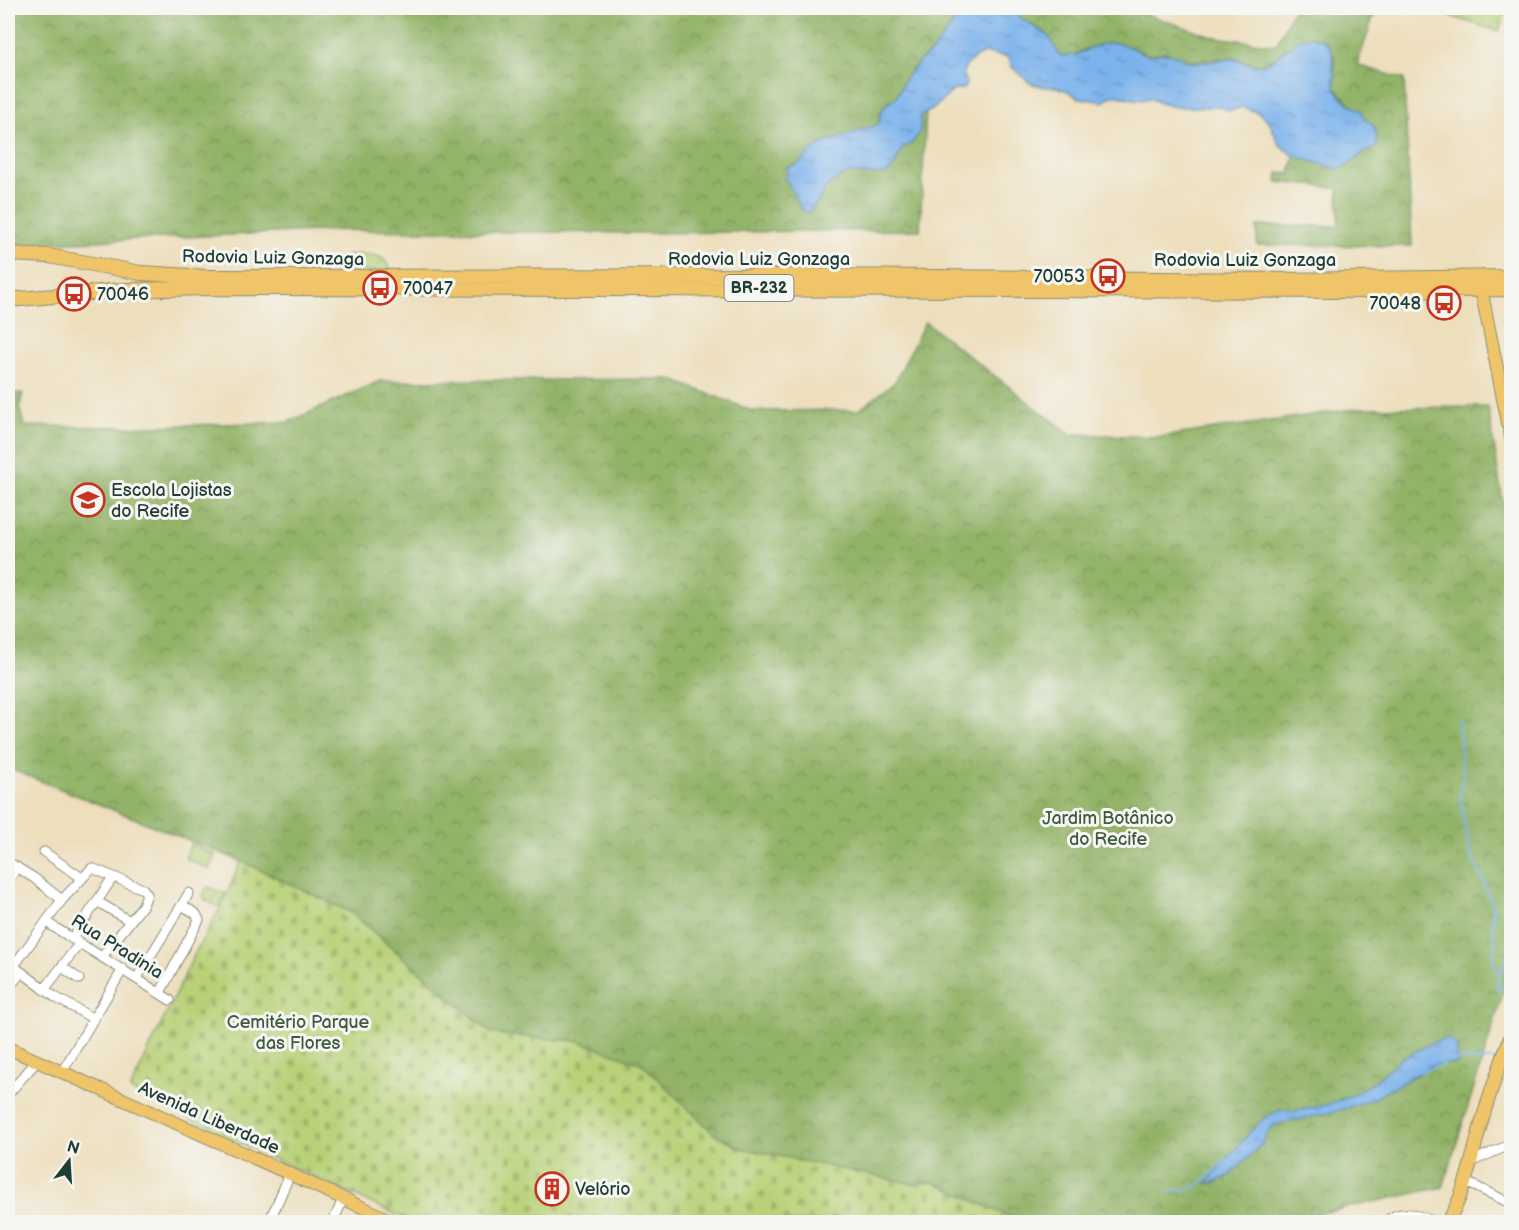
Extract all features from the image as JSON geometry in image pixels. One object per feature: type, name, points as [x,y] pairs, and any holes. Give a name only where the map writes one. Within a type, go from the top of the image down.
[{"type":"highway","name":"Rodovia Luiz Gonzaga","points":[[8,254],[49,256],[141,273],[207,277],[814,276],[1278,280],[1512,277]]},
{"type":"highway","name":"Rodovia Luiz Gonzaga","points":[[8,300],[123,290],[190,288],[1399,291],[1512,289]]},
{"type":"main road","points":[[1481,289],[1512,443]]},
{"type":"main road","points":[[1450,1221],[1512,1032]]},
{"type":"main road","name":"Avenida Liberdade","points":[[8,1048],[394,1222]]},
{"type":"street","points":[[45,852],[82,878]]},
{"type":"street","points":[[8,862],[62,900]]},
{"type":"street","points":[[8,881],[17,867]]},
{"type":"street","points":[[94,1019],[44,990],[10,965],[62,900],[92,868],[146,891],[147,898],[102,957]]},
{"type":"street","points":[[44,990],[62,967],[113,877]]},
{"type":"street","points":[[137,978],[189,893]]},
{"type":"street","points":[[98,902],[130,921]]},
{"type":"street","points":[[160,993],[198,924],[198,917],[182,905]]},
{"type":"street","name":"Rua Pradinia","points":[[46,921],[170,1000]]},
{"type":"street","points":[[62,967],[78,979]]},
{"type":"street","points":[[62,1072],[123,969]]},
{"type":"street","points":[[8,988],[21,973]]},
{"type":"street","points":[[8,1094],[36,1061]]},
{"type":"street","points":[[1470,1162],[1512,1144]]},
{"type":"street","points":[[269,1222],[290,1174]]},
{"type":"street","points":[[1464,1181],[1512,1203]]},
{"type":"street","points":[[333,1222],[344,1199]]},
{"type":"street","points":[[1386,1222],[1407,1212],[1436,1222]]},
{"type":"green space","points":[[8,8],[960,8],[961,13],[933,51],[920,61],[904,80],[899,93],[926,111],[920,230],[637,233],[338,230],[8,245]]},
{"type":"green space","points":[[1012,8],[1127,8],[1215,37],[1276,45],[1294,8],[1376,9],[1357,65],[1404,79],[1412,246],[1257,245],[1257,226],[1339,226],[1338,188],[1277,182],[1278,173],[1290,174],[1294,156],[1305,158],[1361,155],[1366,151],[1364,119],[1335,87],[1334,55],[1311,37],[1290,46],[1279,53],[1276,59],[1258,65],[1233,58],[1191,61],[1165,52],[1146,55],[1140,51],[1104,48],[1090,48],[1074,55],[1063,56],[1059,55],[1046,33],[1022,19]]},
{"type":"green space","points":[[1429,8],[1506,8],[1499,31],[1429,10]]},
{"type":"green space","points":[[360,254],[383,259],[391,271],[333,272],[345,256]]},
{"type":"green space","name":"Jardim Botânico do Recife","points":[[925,322],[1070,434],[1160,437],[1360,408],[1488,407],[1511,555],[1511,968],[1443,1187],[1280,1222],[1020,1222],[934,1182],[913,1184],[740,1148],[714,1134],[642,1064],[578,1041],[492,1034],[350,912],[241,861],[8,768],[8,393],[23,393],[19,408],[25,426],[122,427],[288,422],[380,381],[670,379],[753,411],[859,410],[895,382]]},
{"type":"green space","points":[[191,844],[215,855],[209,869],[185,858]]},
{"type":"green space","name":"Cemitério Parque das Flores","points":[[241,861],[350,912],[492,1034],[578,1041],[642,1064],[714,1134],[740,1148],[913,1184],[934,1182],[1020,1222],[412,1222],[261,1153],[130,1090],[196,951],[221,907]]},
{"type":"green space","points":[[207,887],[226,894],[220,907],[205,900],[203,895]]},
{"type":"water","points":[[960,8],[1012,8],[1022,19],[1049,36],[1059,55],[1066,56],[1080,53],[1100,44],[1116,43],[1148,55],[1167,53],[1195,62],[1231,59],[1257,65],[1265,64],[1305,38],[1322,39],[1331,49],[1333,56],[1336,89],[1345,100],[1361,110],[1364,119],[1372,124],[1377,134],[1376,148],[1366,151],[1347,166],[1338,169],[1294,156],[1279,144],[1269,121],[1257,112],[1242,107],[1230,111],[1220,107],[1175,107],[1149,98],[1141,100],[1111,96],[1103,102],[1079,98],[1056,87],[1030,83],[1012,67],[1009,57],[985,53],[975,58],[965,68],[963,75],[966,85],[963,89],[954,90],[932,110],[921,115],[920,132],[911,144],[903,147],[894,167],[886,174],[862,175],[851,172],[826,186],[819,200],[809,212],[803,211],[785,178],[788,167],[798,164],[819,145],[879,123],[880,114],[886,104],[896,98],[904,80],[920,61],[933,51],[961,13]]},
{"type":"water","points":[[1448,1038],[1457,1046],[1457,1064],[1435,1064],[1373,1099],[1337,1111],[1274,1125],[1266,1134],[1263,1143],[1229,1176],[1214,1183],[1207,1183],[1264,1118],[1280,1110],[1296,1111],[1330,1104],[1354,1094],[1377,1080],[1400,1059],[1432,1043]]},
{"type":"waterway","points":[[1509,637],[1512,651]]},
{"type":"waterway","points":[[1458,718],[1463,775],[1460,799],[1471,857],[1482,876],[1493,906],[1493,931],[1496,946],[1493,957],[1494,965],[1500,974],[1497,987],[1503,990]]},
{"type":"waterway","points":[[1501,973],[1512,942]]},
{"type":"waterway","points":[[1455,1060],[1497,1060]]},
{"type":"waterway","points":[[1418,1072],[1444,1064]]},
{"type":"waterway","points":[[1170,1191],[1195,1188],[1227,1159]]},
{"type":"place","name":"70053","points":[[1108,276]]},
{"type":"place","name":"70047","points":[[380,288]]},
{"type":"place","name":"70046","points":[[74,294]]},
{"type":"place","name":"70048","points":[[1444,303]]},
{"type":"place","name":"Escola Lojistas do Recife","points":[[88,500]]},
{"type":"place","name":"Velório","points":[[552,1189]]}]
